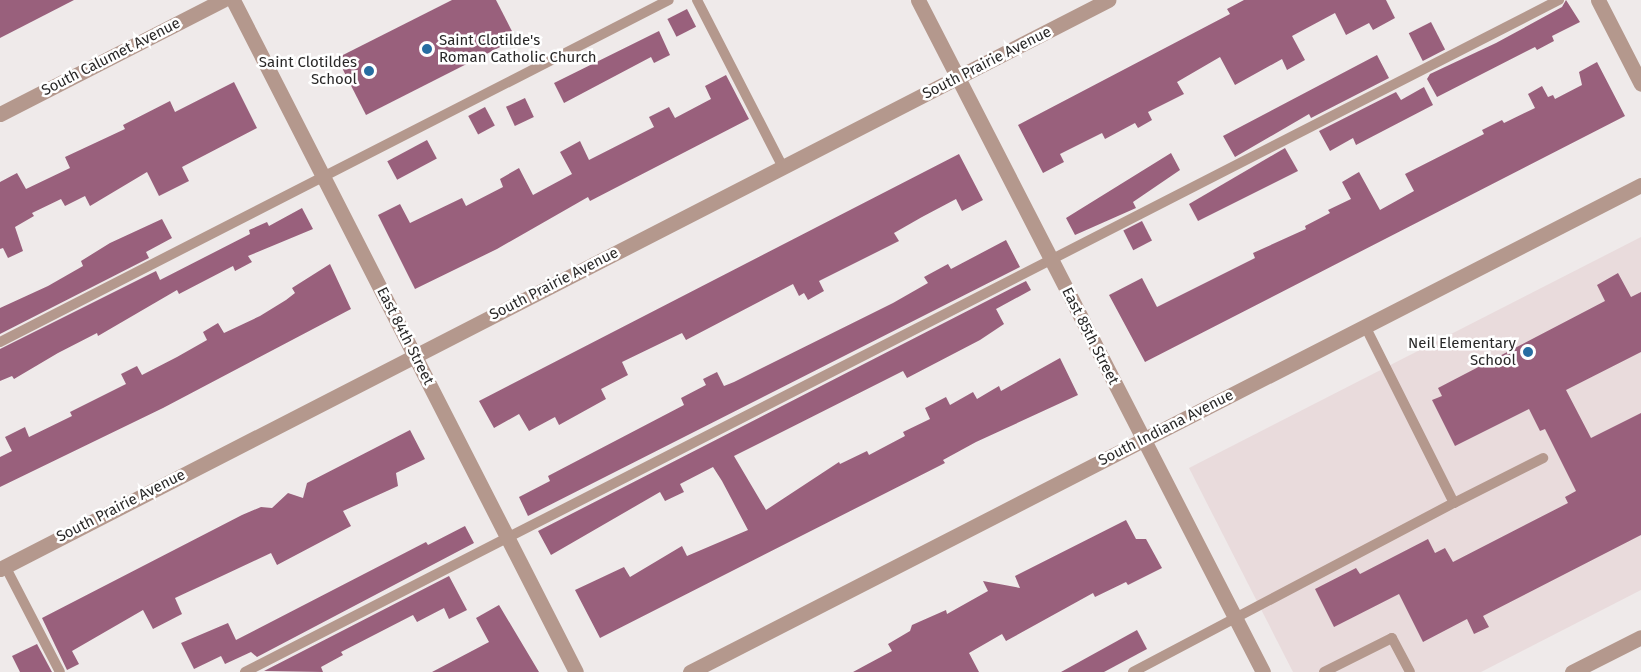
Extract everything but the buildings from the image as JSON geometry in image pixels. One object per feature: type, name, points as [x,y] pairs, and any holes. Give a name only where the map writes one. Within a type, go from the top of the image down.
[{"type":"street","name":"South Calumet Avenue","points":[[0,114],[223,0]]},
{"type":"street","name":"East 84th Street","points":[[232,0],[576,672]]},
{"type":"street","name":"East 85th Street","points":[[918,0],[1263,672]]},
{"type":"street","name":"South Prairie Avenue","points":[[3,568],[1108,0]]},
{"type":"street","points":[[1598,0],[1641,84]]},
{"type":"street","name":"South Indiana Avenue","points":[[690,672],[1641,185]]},
{"type":"street","points":[[1572,672],[1641,637]]},
{"type":"lane","points":[[0,342],[322,175],[669,0]]},
{"type":"lane","points":[[697,0],[783,167]]},
{"type":"lane","points":[[245,672],[1559,0]]},
{"type":"lane","points":[[1365,326],[1454,503]]},
{"type":"lane","points":[[1133,672],[1543,458]]},
{"type":"lane","points":[[3,568],[60,672]]},
{"type":"lane","points":[[1324,672],[1392,638],[1410,672]]},
{"type":"shaded area","name":"Neil Elementary School","points":[[1641,237],[1641,590],[1481,672],[1293,672],[1189,468]]},
{"type":"place","name":"Saint Clotilde's Roman Catholic Church","points":[[427,49]]},
{"type":"place","name":"Saint Clotildes School","points":[[369,71]]},
{"type":"place","name":"Neil Elementary School","points":[[1528,352]]}]
